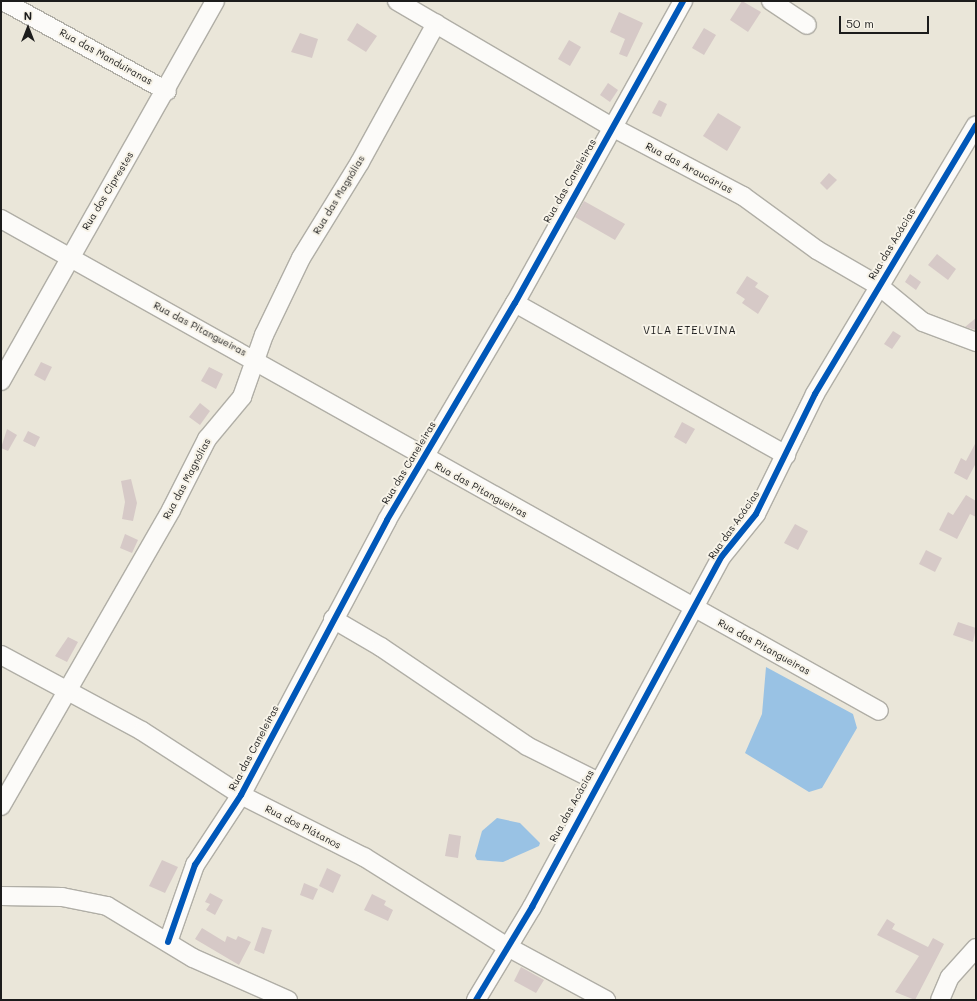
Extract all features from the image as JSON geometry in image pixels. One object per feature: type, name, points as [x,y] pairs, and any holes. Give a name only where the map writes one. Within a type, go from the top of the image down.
[{"type":"street","name":"Rua das Manduiranas","points":[[3,1],[167,91]]},
{"type":"street","name":"Rua dos Ciprestes","points":[[1,381],[69,258],[167,91],[215,1]]},
{"type":"street","name":"Rua das Araucárias","points":[[397,1],[612,127],[743,196],[817,250],[878,286],[923,322],[976,342]]},
{"type":"street","name":"Rua das Caneleiras","points":[[168,942],[195,865],[241,795],[333,619],[424,458],[515,303],[683,1]]},
{"type":"street","points":[[771,1],[807,24]]},
{"type":"street","name":"Rua das Magnólias","points":[[1,806],[171,510],[207,439],[242,397],[264,335],[301,258],[360,162],[436,24]]},
{"type":"street","name":"Rua das Acácias","points":[[476,1000],[506,946],[532,907],[598,782],[695,609],[722,556],[756,514],[815,394],[878,286],[976,126]]},
{"type":"street","name":"Rua das Pitangueiras","points":[[1,219],[69,258],[256,360],[424,458],[879,711]]},
{"type":"street","points":[[515,303],[786,455]]},
{"type":"street","points":[[333,619],[381,647],[527,746],[598,782]]},
{"type":"street","name":"Rua dos Plátanos","points":[[1,655],[68,690],[241,795],[364,857],[506,946],[606,1000]]},
{"type":"street","points":[[1,896],[85,899],[107,906],[221,972],[288,1000]]},
{"type":"street","points":[[940,1000],[950,977],[976,948]]},
{"type":"water","points":[[766,667],[853,714],[857,728],[822,788],[809,792],[745,753],[762,714]]},
{"type":"water","points":[[497,818],[520,823],[540,843],[539,846],[503,862],[477,860],[475,856],[482,831]]},
{"type":"building","points":[[742,1],[761,12],[748,32],[730,20]]},
{"type":"building","points":[[619,12],[643,23],[627,57],[619,54],[625,39],[610,32]]},
{"type":"building","points":[[357,23],[377,36],[366,52],[347,40]]},
{"type":"building","points":[[704,28],[716,35],[704,55],[692,48]]},
{"type":"building","points":[[300,33],[318,39],[312,58],[291,52]]},
{"type":"building","points":[[569,40],[581,47],[570,66],[558,59]]},
{"type":"building","points":[[608,83],[618,90],[610,102],[600,95]]},
{"type":"building","points":[[659,100],[667,104],[661,117],[652,113]]},
{"type":"building","points":[[718,113],[741,127],[727,151],[703,136]]},
{"type":"building","points":[[829,173],[837,180],[827,190],[820,183]]},
{"type":"building","points":[[584,201],[625,224],[615,240],[575,217]]},
{"type":"building","points":[[937,254],[956,269],[948,280],[928,265]]},
{"type":"building","points":[[910,274],[921,282],[916,290],[905,282]]},
{"type":"building","points":[[747,276],[758,283],[755,287],[769,296],[758,314],[742,303],[745,299],[736,293]]},
{"type":"building","points":[[976,318],[976,330],[965,327]]},
{"type":"building","points":[[893,331],[901,336],[892,349],[884,344]]},
{"type":"building","points":[[41,362],[52,367],[45,381],[34,375]]},
{"type":"building","points":[[209,367],[223,374],[216,389],[201,381]]},
{"type":"building","points":[[200,403],[210,411],[200,425],[189,417]]},
{"type":"building","points":[[682,422],[695,429],[686,444],[674,437]]},
{"type":"building","points":[[7,429],[17,435],[8,451],[1,448]]},
{"type":"building","points":[[28,431],[40,437],[35,447],[23,441]]},
{"type":"building","points":[[976,442],[976,463],[967,480],[954,473],[961,458],[966,461]]},
{"type":"building","points":[[131,479],[137,503],[133,521],[122,519],[125,502],[121,481]]},
{"type":"building","points":[[966,495],[976,501],[976,517],[970,514],[957,539],[939,530],[948,512],[953,515]]},
{"type":"building","points":[[795,524],[808,531],[798,550],[784,543]]},
{"type":"building","points":[[125,534],[138,540],[132,553],[120,548]]},
{"type":"building","points":[[926,550],[942,558],[935,572],[919,564]]},
{"type":"building","points":[[958,622],[976,628],[973,642],[953,635]]},
{"type":"building","points":[[68,637],[78,642],[67,662],[55,656]]},
{"type":"building","points":[[449,834],[461,836],[458,858],[445,856]]},
{"type":"building","points":[[162,860],[178,867],[165,893],[149,886]]},
{"type":"building","points":[[327,868],[341,875],[333,893],[319,886]]},
{"type":"building","points":[[304,883],[318,889],[313,900],[300,895]]},
{"type":"building","points":[[210,893],[223,900],[215,915],[206,910],[210,904],[205,902]]},
{"type":"building","points":[[372,894],[386,901],[384,905],[393,910],[388,921],[364,910]]},
{"type":"building","points":[[887,919],[895,924],[892,929],[928,947],[933,938],[944,944],[915,1000],[895,992],[919,956],[877,935]]},
{"type":"building","points":[[262,927],[272,930],[264,954],[254,950]]},
{"type":"building","points":[[202,928],[225,942],[227,936],[236,940],[238,936],[251,942],[239,965],[195,939]]},
{"type":"building","points":[[521,967],[544,980],[536,993],[514,981]]},
{"type":"cycle path","points":[[168,942],[195,865],[241,795],[387,520],[515,303],[683,1]]},
{"type":"cycle path","points":[[476,1000],[532,907],[722,556],[756,514],[815,394],[976,125]]},
{"type":"district","name":"VILA ETELVINA","points":[[690,330]]}]
